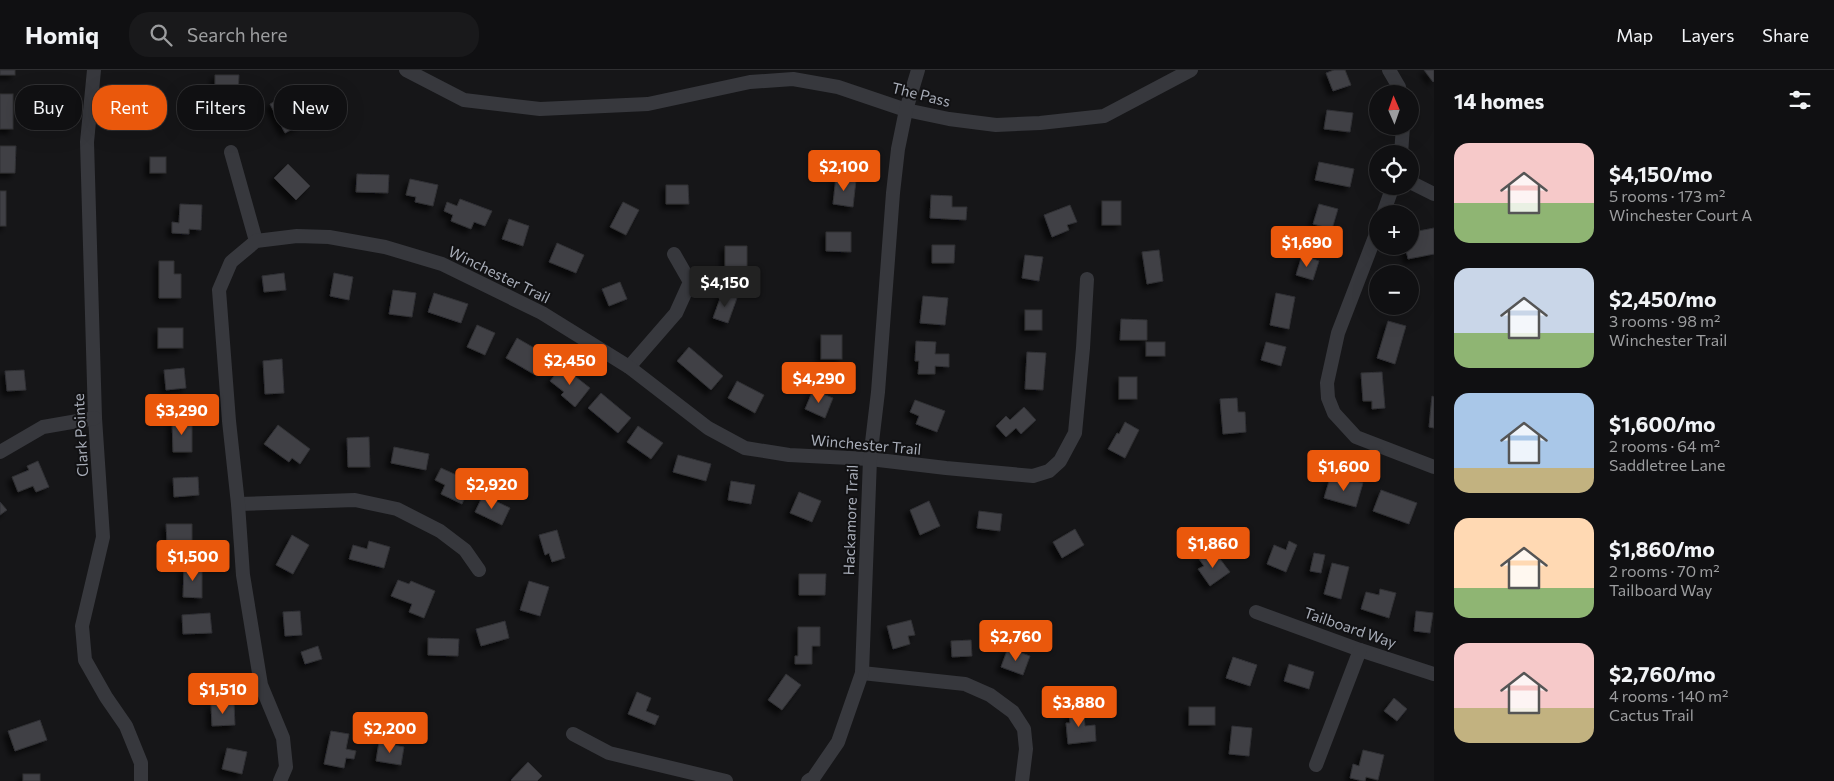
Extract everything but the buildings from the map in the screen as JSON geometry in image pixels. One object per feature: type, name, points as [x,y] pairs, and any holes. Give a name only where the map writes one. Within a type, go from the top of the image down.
[{"type":"street","name":"Clark Pointe","points":[[94,70],[87,142],[95,418],[103,537],[82,626],[85,660],[106,697],[126,726],[142,763],[141,781]]},
{"type":"street","name":"The Pass","points":[[406,70],[464,100],[540,110],[648,104],[750,82],[793,79],[838,86],[906,110],[949,119],[996,125],[1040,123],[1104,116],[1191,70]]},
{"type":"street","name":"Hackamore Trail","points":[[808,781],[814,777],[838,742],[862,673],[870,459],[878,392],[893,193],[898,149],[906,110],[918,70]]},
{"type":"street","points":[[1389,70],[1398,85]]},
{"type":"street","points":[[231,152],[256,241],[231,262],[219,290],[229,421],[243,575],[261,685],[283,738],[286,768],[280,781]]},
{"type":"street","points":[[1419,186],[1434,194]]},
{"type":"street","name":"Winchester Trail","points":[[256,241],[297,236],[329,237],[385,247],[442,264],[542,313],[630,367],[708,428],[746,448],[789,455],[870,459],[1033,476],[1049,471],[1060,461],[1075,433],[1087,278]]},
{"type":"street","points":[[1369,252],[1338,333],[1327,383],[1328,398],[1334,413],[1356,437],[1434,467]]},
{"type":"street","points":[[630,367],[676,313],[690,282],[674,254]]},
{"type":"street","points":[[0,452],[43,428],[95,418]]},
{"type":"street","points":[[238,504],[355,500],[397,509],[440,531],[466,550],[479,570]]},
{"type":"street","name":"Tailboard Way","points":[[1256,612],[1360,650],[1434,674]]},
{"type":"street","points":[[1316,765],[1360,650]]},
{"type":"street","points":[[862,673],[965,684],[990,695],[1013,712],[1024,729],[1026,749],[1022,781]]},
{"type":"street","points":[[573,734],[609,753],[726,781]]}]
